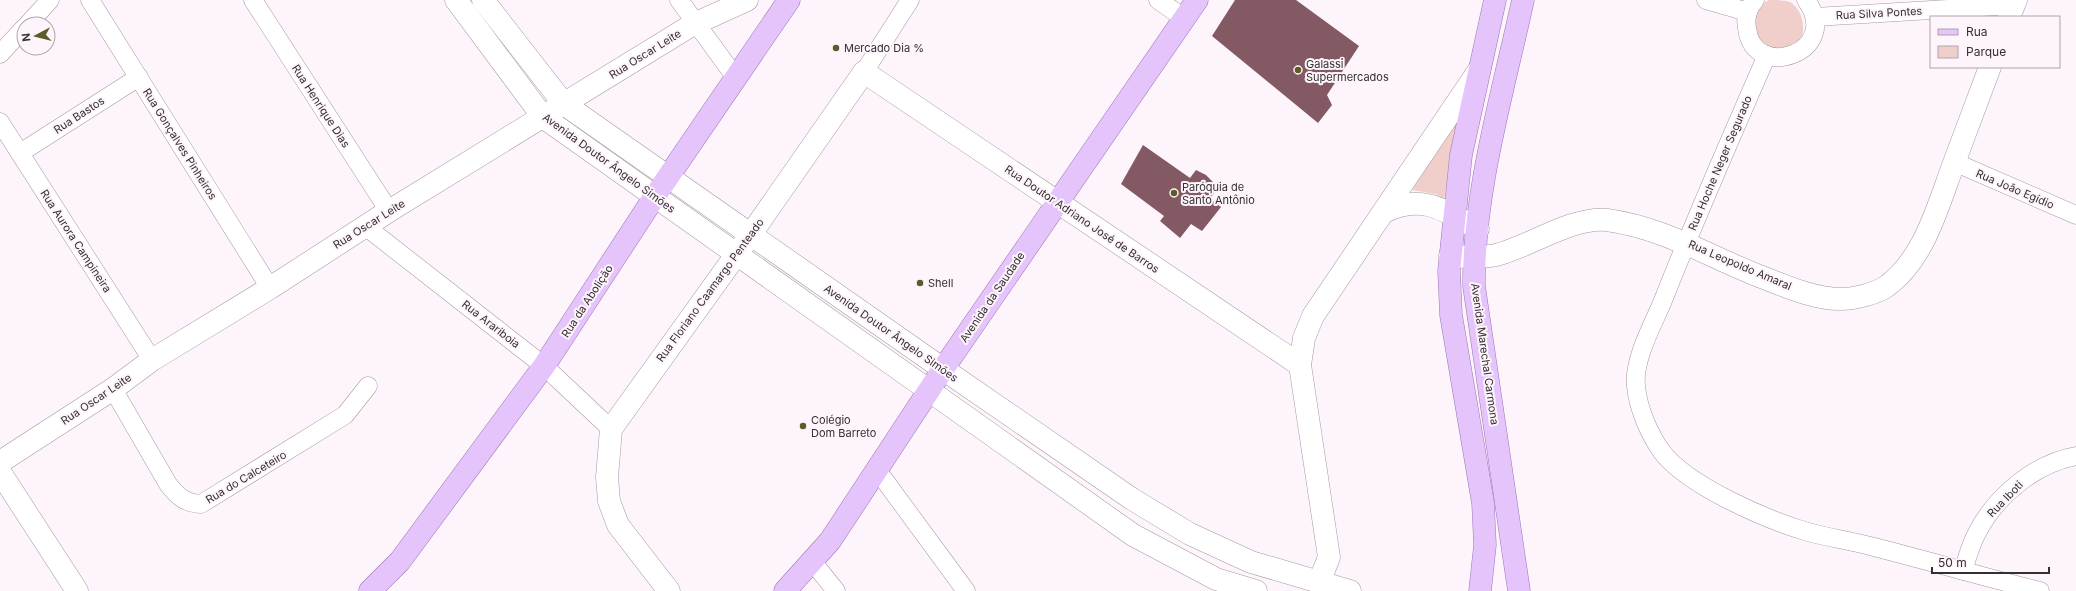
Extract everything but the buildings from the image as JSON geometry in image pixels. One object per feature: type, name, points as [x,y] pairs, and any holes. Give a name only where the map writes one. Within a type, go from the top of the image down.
[{"type":"main road","name":"Rua da Abolição","points":[[370,591],[400,561],[544,366],[655,196],[789,0]]},
{"type":"main road","name":"Avenida da Saudade","points":[[785,591],[830,542],[942,369],[1197,0]]},
{"type":"main road","points":[[1480,591],[1485,544],[1484,510],[1449,294],[1450,256],[1461,155],[1496,0]]},
{"type":"main road","name":"Avenida Marechal Carmona","points":[[1519,591],[1474,286],[1474,257],[1487,164],[1523,0]]},
{"type":"street","points":[[35,16],[50,0]]},
{"type":"street","name":"Rua Gonçalves Pinheiros","points":[[90,0],[270,288]]},
{"type":"street","name":"Rua Henrique Dias","points":[[253,0],[389,211]]},
{"type":"street","name":"Avenida Doutor Ângelo Simões","points":[[456,0],[543,117],[1133,535],[1216,579],[1256,591]]},
{"type":"street","name":"Avenida Doutor Ângelo Simões","points":[[483,0],[564,104],[942,369],[1132,499],[1190,534],[1251,562],[1350,591]]},
{"type":"street","points":[[679,0],[736,78]]},
{"type":"street","name":"Rua Oscar Leite","points":[[0,462],[113,389],[152,360],[270,288],[389,211],[696,23],[747,0]]},
{"type":"street","name":"Rua Floriano Caamargo Penteado","points":[[611,429],[737,254],[864,72],[910,0]]},
{"type":"street","points":[[1158,0],[1184,18]]},
{"type":"street","points":[[1706,0],[1751,6],[1746,22],[1751,42],[1758,50],[1767,55],[1779,58],[1791,56],[1802,51],[1813,35],[1815,17],[1806,0]]},
{"type":"street","name":"Rua Silva Pontes","points":[[1815,17],[2013,7]]},
{"type":"street","points":[[0,54],[16,37]]},
{"type":"street","name":"Rua Hoche Neger Segurado","points":[[1767,55],[1686,243],[1638,363],[1636,385],[1642,411],[1651,433],[1662,452],[1678,468],[1700,483],[1742,506],[1775,520],[1808,532],[1873,546],[2040,591]]},
{"type":"street","name":"Rua Leopoldo Amaral","points":[[1450,256],[1474,257],[1497,254],[1580,223],[1603,220],[1637,224],[1686,243],[1758,276],[1814,295],[1840,299],[1864,296],[1886,286],[1902,272],[1921,246],[1990,68]]},
{"type":"street","points":[[1319,583],[1329,558],[1300,365],[1304,338],[1313,316],[1480,69]]},
{"type":"street","name":"Rua Doutor Adriano José de Barros","points":[[864,72],[1300,365]]},
{"type":"street","name":"Rua Bastos","points":[[20,153],[138,78]]},
{"type":"street","name":"Rua Aurora Campineira","points":[[0,122],[152,360]]},
{"type":"street","name":"Rua João Egídio","points":[[1954,162],[2076,215]]},
{"type":"street","points":[[1384,212],[1398,205],[1423,203],[1454,215],[1478,229]]},
{"type":"street","name":"Rua Arariboia","points":[[365,226],[544,366],[611,429]]},
{"type":"street","name":"Rua do Calceteiro","points":[[113,389],[168,484],[178,496],[189,503],[201,504],[345,415],[368,386]]},
{"type":"street","points":[[611,429],[607,477],[609,501],[618,525],[669,591]]},
{"type":"street","name":"Rua Iboti","points":[[1963,571],[1977,531],[1997,504],[2028,476],[2046,466],[2076,456]]},
{"type":"street","points":[[877,470],[966,591]]},
{"type":"street","points":[[0,472],[77,591]]},
{"type":"street","points":[[812,561],[836,591]]},
{"type":"green space","points":[[1769,0],[1782,0],[1790,2],[1799,12],[1802,18],[1803,33],[1801,39],[1796,45],[1790,48],[1765,49],[1750,21],[1758,6]]},
{"type":"green space","points":[[1462,110],[1444,199],[1435,194],[1412,190]]},
{"type":"place","name":"Mercado Dia %","points":[[836,48]]},
{"type":"place","name":"Galassi Supermercados","points":[[1298,70]]},
{"type":"place","name":"Paróquia de Santo Antônio","points":[[1174,193]]},
{"type":"place","name":"Shell","points":[[920,283]]},
{"type":"place","name":"Colégio Dom Barreto","points":[[803,426]]}]
